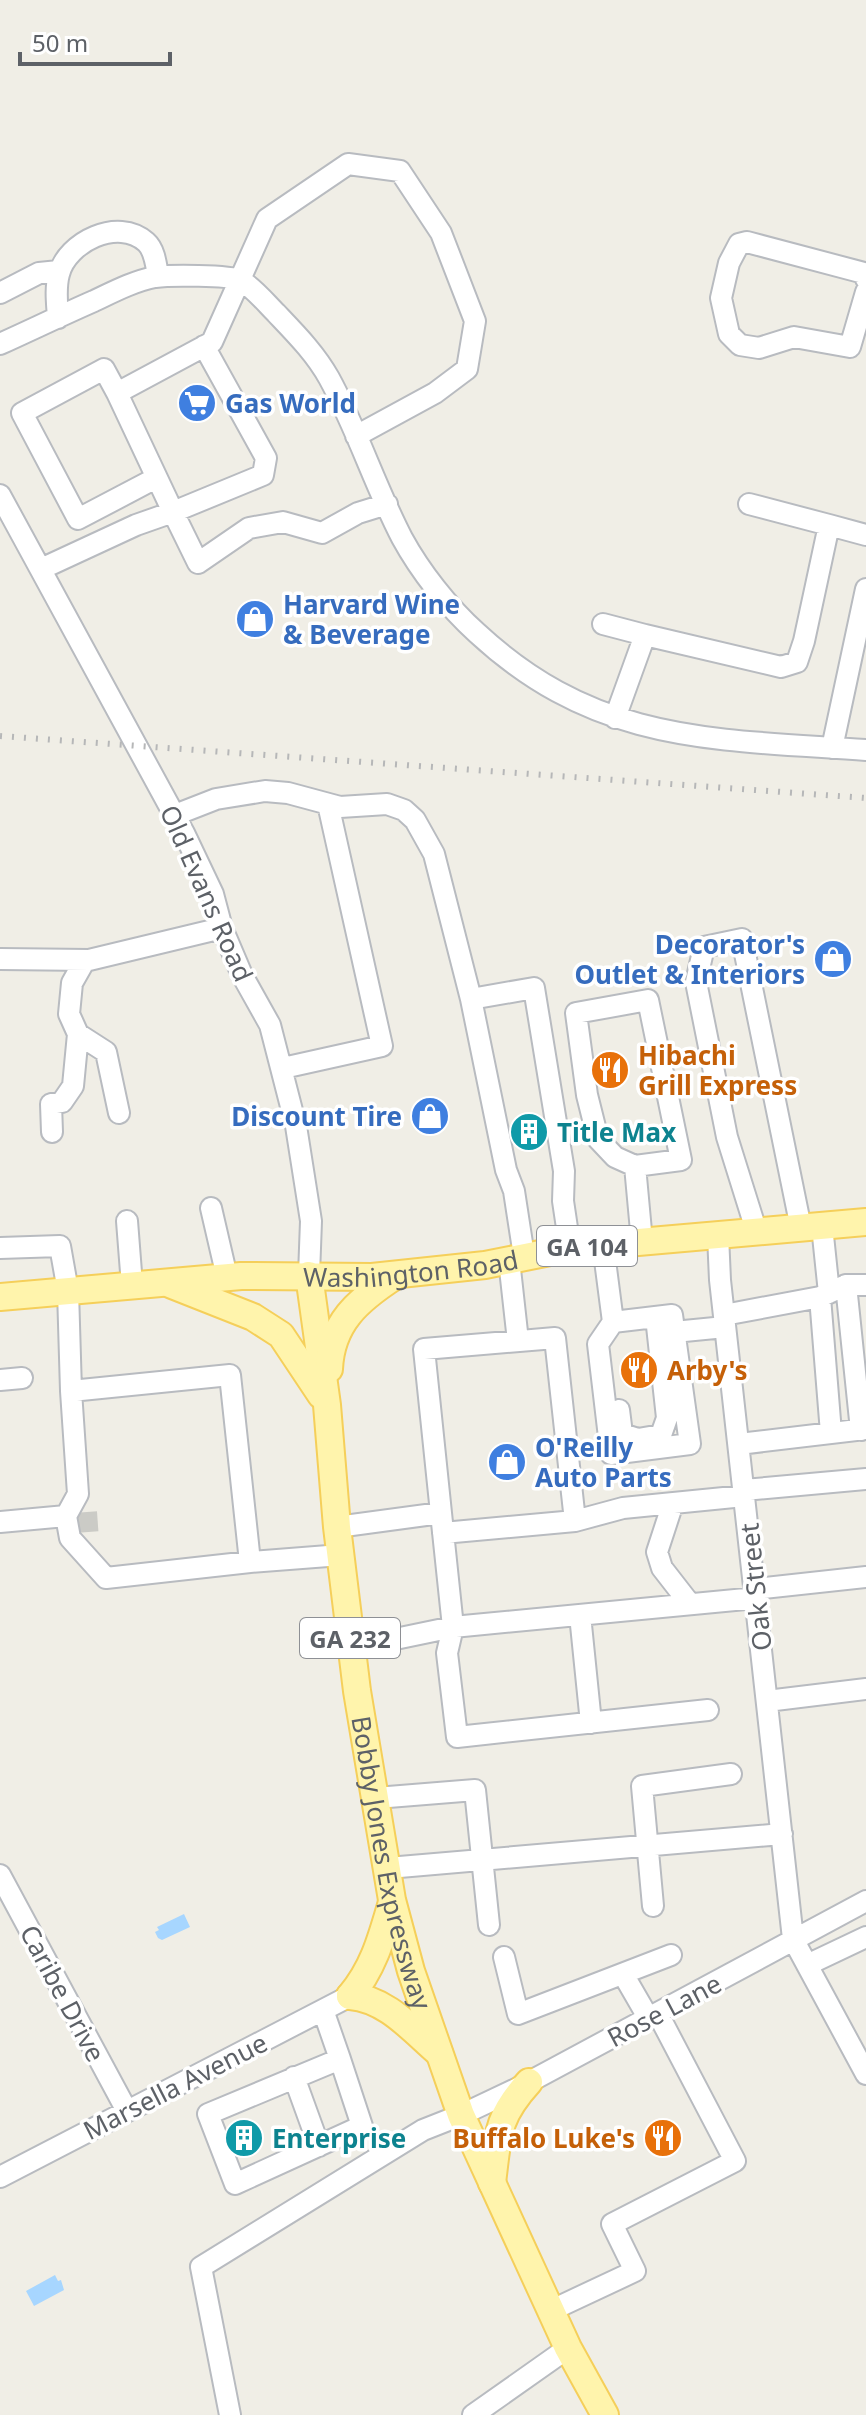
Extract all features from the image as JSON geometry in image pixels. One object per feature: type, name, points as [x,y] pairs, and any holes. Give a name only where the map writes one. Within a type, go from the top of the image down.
[{"type":"main road","name":"Washington Road","points":[[0,1297],[227,1277],[372,1277],[485,1265],[570,1248],[866,1222]]},
{"type":"main road","points":[[327,1405],[330,1346],[348,1315],[365,1295],[398,1274]]},
{"type":"main road","name":"Bobby Jones Expressway","points":[[309,1275],[327,1405],[337,1527],[352,1648],[392,1900],[411,1971],[461,2115],[568,2348],[605,2415]]},
{"type":"main road","points":[[167,1283],[253,1317],[281,1335],[327,1405]]},
{"type":"main road","points":[[350,1996],[361,1984],[376,1956],[392,1900]]},
{"type":"main road","points":[[350,1996],[364,1997],[387,2008],[439,2054]]},
{"type":"main road","points":[[492,2183],[504,2113],[529,2082]]},
{"type":"street","points":[[117,393],[212,342],[267,219],[348,164],[400,171],[441,233],[475,321],[467,369],[435,393],[356,436]]},
{"type":"street","points":[[58,318],[59,271],[79,245],[95,236],[124,233],[146,242],[154,253],[158,276]]},
{"type":"street","points":[[747,242],[864,273],[866,287],[850,347],[794,337],[759,348],[740,345],[729,334],[721,298],[729,263],[739,244],[747,242]]},
{"type":"street","points":[[0,293],[39,273],[59,271]]},
{"type":"street","points":[[0,344],[141,280],[158,276],[239,280],[271,307],[308,347],[328,377],[403,538],[423,570],[475,631],[549,687],[615,718],[676,734],[866,750]]},
{"type":"street","points":[[41,569],[136,525],[263,475],[266,458],[204,346]]},
{"type":"street","points":[[156,478],[78,519],[22,413],[104,369],[198,563],[249,528],[283,522],[322,533],[358,513],[387,504]]},
{"type":"street","name":"Old Evans Road","points":[[0,495],[175,815],[213,894],[222,928],[242,975],[270,1025],[296,1126],[311,1221],[309,1275]]},
{"type":"street","points":[[749,504],[866,535]]},
{"type":"street","points":[[603,624],[781,667],[797,662],[829,525]]},
{"type":"street","points":[[832,748],[866,589]]},
{"type":"street","points":[[615,718],[645,635]]},
{"type":"street","points":[[175,815],[216,799],[265,791],[288,793],[340,807],[387,804],[404,810],[425,833],[434,854],[471,999],[506,1170],[514,1191],[518,1341]]},
{"type":"street","points":[[283,1068],[382,1046],[328,804]]},
{"type":"street","points":[[0,959],[85,960],[222,928]]},
{"type":"street","points":[[739,1444],[863,1429],[862,1406],[840,1290],[811,1227],[742,939],[704,947],[696,982],[727,1137],[757,1233]]},
{"type":"street","points":[[52,1132],[51,1104],[62,1102],[73,1086],[78,1034],[69,1014],[72,983],[85,960]]},
{"type":"street","points":[[471,999],[534,988],[564,1171],[563,1201],[570,1248]]},
{"type":"street","points":[[648,1000],[681,1160],[635,1166],[615,1157],[598,1139],[587,1095],[576,1013],[648,1000]]},
{"type":"street","points":[[78,1034],[106,1052],[119,1113]]},
{"type":"street","points":[[635,1166],[642,1242]]},
{"type":"street","points":[[211,1208],[227,1277]]},
{"type":"street","points":[[127,1221],[132,1285]]},
{"type":"street","name":"Oak Street","points":[[718,1235],[724,1321],[793,1939]]},
{"type":"street","points":[[603,1245],[613,1322],[598,1344],[611,1454],[690,1444],[672,1315],[613,1322]]},
{"type":"street","points":[[0,1248],[60,1246],[68,1291],[71,1391],[82,1503],[66,1516],[0,1522]]},
{"type":"street","points":[[674,1332],[840,1290]]},
{"type":"street","points":[[831,1433],[840,1290]]},
{"type":"street","points":[[599,1355],[613,1372],[622,1434],[638,1439],[661,1435],[667,1418],[656,1317]]},
{"type":"street","points":[[575,1521],[555,1338],[424,1349],[453,1627],[447,1653],[457,1737],[708,1710]]},
{"type":"street","points":[[71,1391],[230,1375],[250,1562]]},
{"type":"street","points":[[0,1380],[22,1378]]},
{"type":"street","points":[[337,1527],[575,1521],[623,1508],[866,1479]]},
{"type":"street","points":[[673,1503],[657,1552],[662,1568],[690,1604]]},
{"type":"street","points":[[66,1516],[70,1538],[89,1549],[106,1578],[341,1555]]},
{"type":"street","points":[[352,1648],[453,1627],[690,1604],[866,1577]]},
{"type":"street","points":[[580,1615],[591,1723]]},
{"type":"street","points":[[767,1701],[866,1689]]},
{"type":"street","points":[[653,1906],[642,1786],[731,1774]]},
{"type":"street","points":[[376,1798],[475,1790],[489,1925]]},
{"type":"street","points":[[388,1868],[782,1834]]},
{"type":"street","name":"Caribe Drive","points":[[0,1875],[127,2111]]},
{"type":"street","name":"Rose Lane","points":[[230,2415],[201,2267],[423,2130],[529,2082],[866,1901]]},
{"type":"street","points":[[807,1965],[866,1937]]},
{"type":"street","points":[[793,1939],[866,2074]]},
{"type":"street","points":[[504,1957],[518,2014],[671,1955]]},
{"type":"street","points":[[552,2310],[635,2271],[612,2224],[735,2161],[653,2017],[623,1974]]},
{"type":"street","name":"Marsella Avenue","points":[[0,2177],[350,1996]]},
{"type":"street","points":[[323,2010],[340,2059],[362,2126],[235,2184],[208,2114],[340,2059]]},
{"type":"street","points":[[294,2077],[319,2146]]},
{"type":"street","points":[[347,2134],[366,2165]]},
{"type":"street","points":[[480,2413],[568,2348]]},
{"type":"water","points":[[184,1914],[190,1927],[162,1940],[158,1938],[155,1932],[159,1930],[157,1927]]},
{"type":"water","points":[[55,2275],[58,2281],[61,2280],[64,2290],[34,2306],[26,2291]]},
{"type":"tunnel","points":[[87,1512],[89,1540]]},
{"type":"railway","points":[[0,736],[866,798]]},
{"type":"place","name":"Gas World","points":[[197,403]]},
{"type":"place","name":"Harvard Wine & Beverage","points":[[255,619]]},
{"type":"place","name":"Decorator's Outlet & Interiors","points":[[833,959]]},
{"type":"place","name":"Hibachi Grill Express","points":[[610,1070]]},
{"type":"place","name":"Discount Tire","points":[[430,1116]]},
{"type":"place","name":"Title Max","points":[[529,1132]]},
{"type":"place","name":"Arby's","points":[[639,1370]]},
{"type":"place","name":"O'Reilly Auto Parts","points":[[507,1462]]},
{"type":"place","name":"Enterprise","points":[[244,2138]]},
{"type":"place","name":"Buffalo Luke's","points":[[663,2138]]}]
